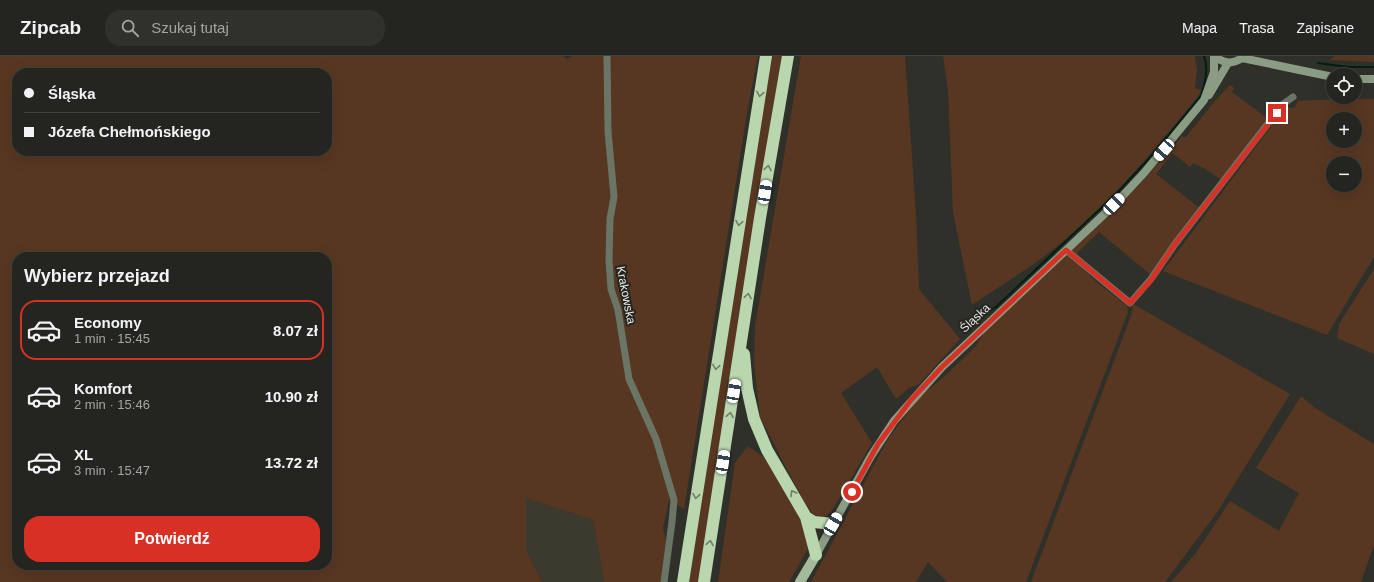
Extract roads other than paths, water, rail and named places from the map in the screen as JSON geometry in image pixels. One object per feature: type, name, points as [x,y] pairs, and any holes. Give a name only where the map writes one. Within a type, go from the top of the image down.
[{"type":"highway","points":[[683,582],[766,56]]},
{"type":"highway","points":[[704,582],[788,56]]},
{"type":"highway","points":[[743,335],[747,388],[754,419],[767,450],[806,517],[816,555]]},
{"type":"highway","points":[[806,517],[814,522],[833,524]]},
{"type":"main road","points":[[1215,56],[1228,63],[1243,57],[1326,75]]},
{"type":"main road","name":"Śląska","points":[[1204,100],[1214,72],[1215,56]]},
{"type":"main road","points":[[1263,56],[1276,64]]},
{"type":"main road","name":"Śląska","points":[[800,582],[878,444],[911,400],[942,367],[1144,174],[1215,87],[1228,63]]},
{"type":"main road","points":[[1362,79],[1374,79]]},
{"type":"street","name":"Krakowska","points":[[607,56],[608,131],[614,197],[610,219],[609,260],[611,289],[618,310],[629,379],[656,439],[670,484],[674,506],[664,582]]},
{"type":"street","points":[[1066,250],[1130,303],[1151,280],[1175,244],[1283,104],[1292,97]]},
{"type":"waterway","points":[[983,315],[996,307],[1118,192],[1153,154],[1201,96],[1206,71],[1204,56]]},
{"type":"waterway","points":[[1318,63],[1348,67],[1374,67]]}]
